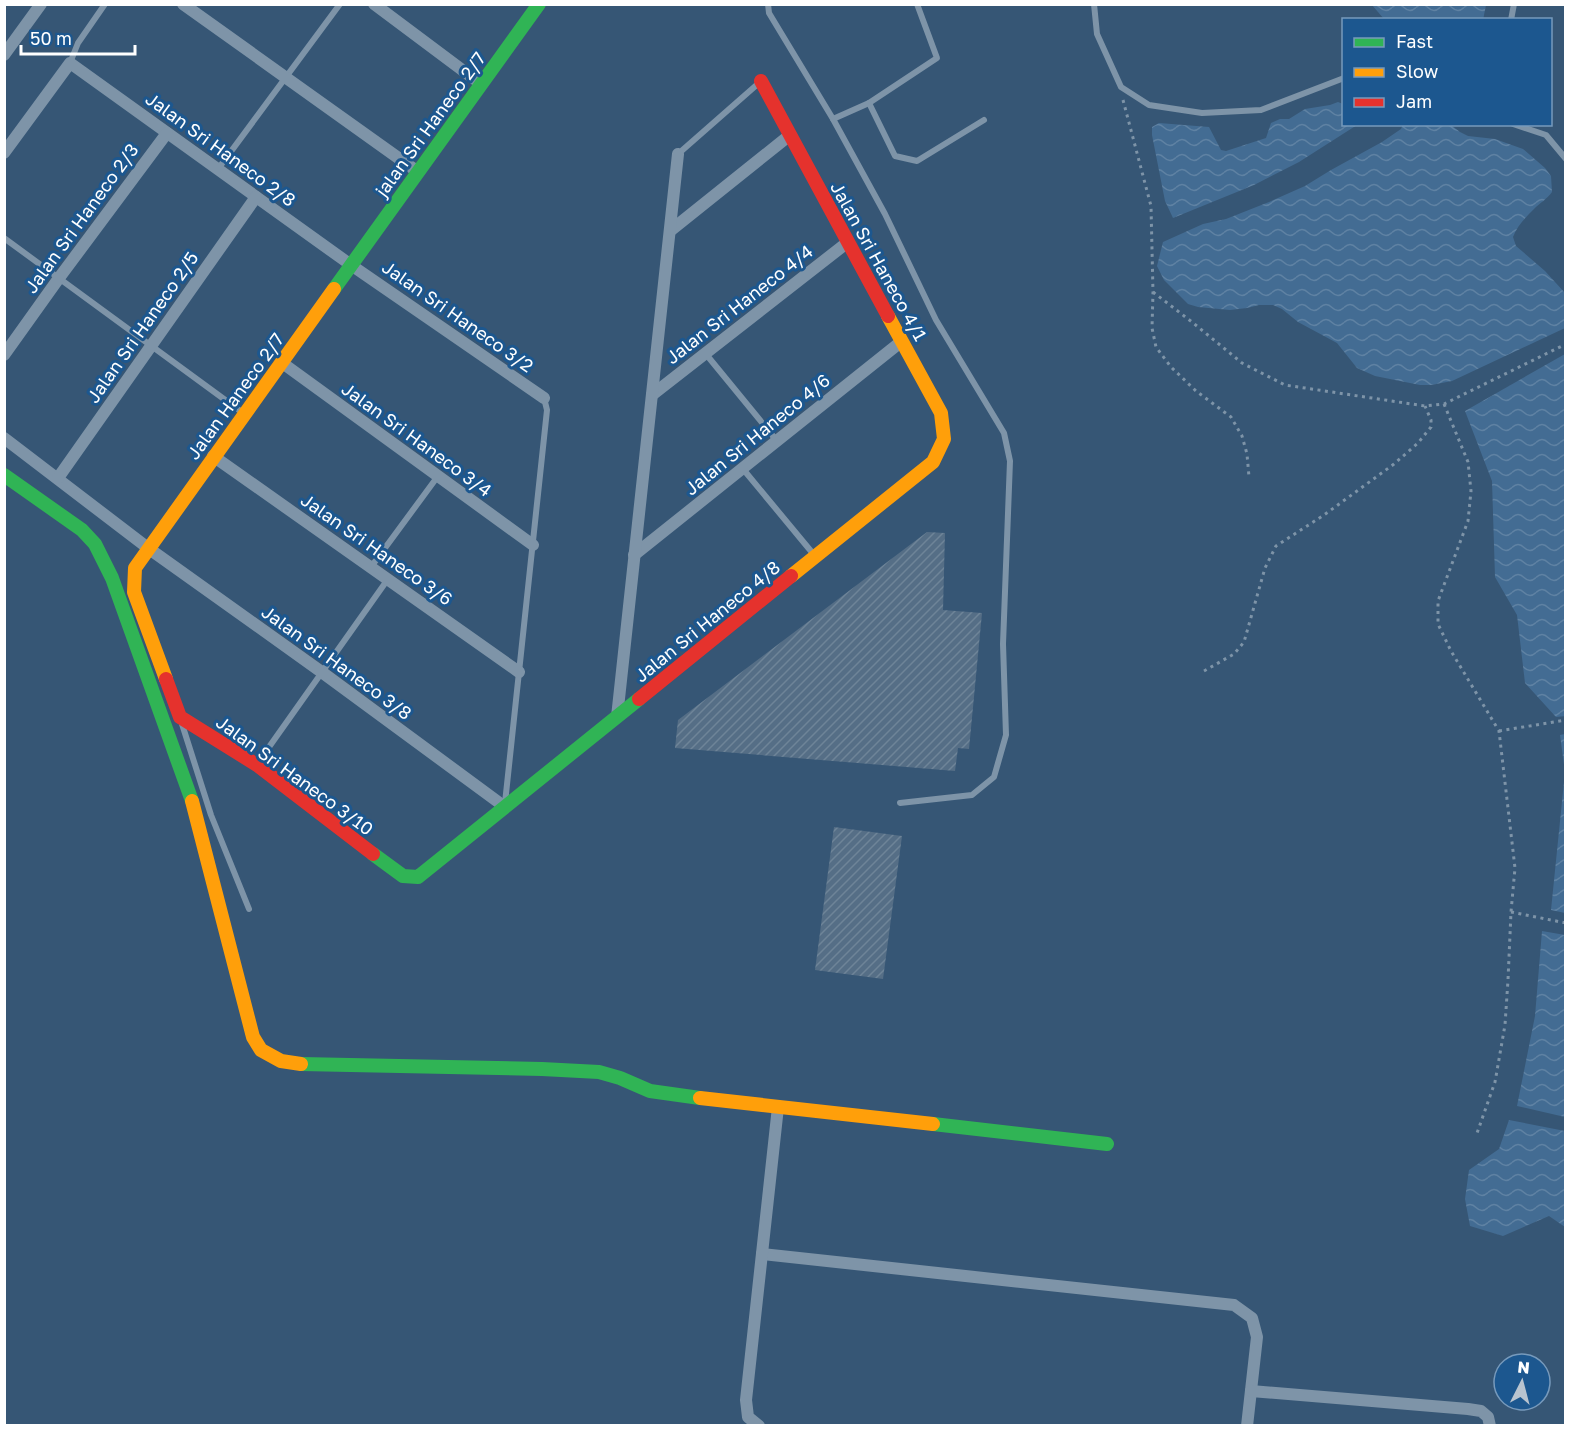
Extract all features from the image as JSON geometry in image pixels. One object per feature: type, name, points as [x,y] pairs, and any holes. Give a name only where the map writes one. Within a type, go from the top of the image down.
[{"type":"street","points":[[4,55],[41,4]]},
{"type":"street","points":[[183,4],[418,171]]},
{"type":"street","points":[[374,4],[481,84]]},
{"type":"street","name":"jalan Sri Haneco 2/7","points":[[351,265],[539,4]]},
{"type":"street","points":[[4,153],[70,63]]},
{"type":"street","name":"Jalan Sri Haneco 2/8","points":[[70,63],[351,265]]},
{"type":"street","name":"Jalan Sri Haneco 4/1","points":[[760,81],[941,413],[944,439],[933,462]]},
{"type":"street","name":"Jalan Sri Haneco 2/3","points":[[4,355],[167,133]]},
{"type":"street","points":[[669,231],[790,135]]},
{"type":"street","points":[[617,717],[678,154]]},
{"type":"street","name":"Jalan Sri Haneco 2/5","points":[[57,478],[256,197]]},
{"type":"street","name":"Jalan Sri Haneco 4/4","points":[[652,395],[848,242]]},
{"type":"street","name":"Jalan Haneco 2/7","points":[[148,548],[351,265]]},
{"type":"street","name":"Jalan Sri Haneco 3/2","points":[[351,265],[544,398]]},
{"type":"street","name":"Jalan Sri Haneco 4/6","points":[[634,555],[902,341]]},
{"type":"street","name":"Jalan Sri Haneco 3/4","points":[[281,362],[532,545]]},
{"type":"street","name":"Jalan Sri Haneco 3/8","points":[[4,438],[148,548],[505,807]]},
{"type":"street","name":"Jalan Sri Haneco 3/6","points":[[213,456],[519,672]]},
{"type":"street","name":"Jalan Sri Haneco 4/8","points":[[505,807],[933,462]]},
{"type":"street","points":[[4,475],[82,530],[95,544],[112,578],[189,791],[253,1037],[261,1050],[281,1061],[308,1065],[599,1072],[650,1091],[679,1096],[1107,1144]]},
{"type":"street","points":[[148,548],[135,568],[134,592],[180,717]]},
{"type":"street","name":"Jalan Sri Haneco 3/10","points":[[180,717],[257,765],[403,876],[418,877],[505,807]]},
{"type":"street","points":[[759,1425],[748,1417],[746,1400],[778,1107]]},
{"type":"street","points":[[762,1254],[1234,1305],[1252,1318],[1257,1337],[1247,1425]]},
{"type":"street","points":[[1251,1391],[1468,1409],[1481,1412],[1488,1417],[1490,1425]]},
{"type":"lane","points":[[70,63],[78,43],[105,4]]},
{"type":"lane","points":[[218,170],[340,4]]},
{"type":"lane","points":[[768,4],[768,13],[833,119],[885,214],[936,320],[1004,433],[1010,461],[1003,645],[1006,735],[994,777],[972,795],[900,803]]},
{"type":"lane","points":[[833,119],[869,103],[937,58],[917,4]]},
{"type":"lane","points":[[1094,4],[1097,34],[1120,87],[1149,105],[1202,113],[1261,110],[1342,79]]},
{"type":"lane","points":[[678,154],[760,81]]},
{"type":"lane","points":[[869,103],[895,156],[917,161],[984,120]]},
{"type":"lane","points":[[1519,126],[1546,135],[1566,159]]},
{"type":"lane","points":[[4,238],[244,414]]},
{"type":"lane","points":[[705,353],[777,441]]},
{"type":"lane","points":[[505,807],[547,410],[544,398]]},
{"type":"lane","points":[[743,469],[815,557]]},
{"type":"lane","points":[[371,567],[438,476]]},
{"type":"lane","points":[[257,765],[388,579]]},
{"type":"lane","points":[[180,717],[212,816],[249,909]]},
{"type":"path","points":[[1120,87],[1151,206],[1152,328],[1156,347],[1171,367],[1196,391],[1231,417],[1242,436],[1248,454],[1249,477]]},
{"type":"path","points":[[1153,292],[1242,363],[1285,385],[1425,406],[1444,404],[1566,344]]},
{"type":"path","points":[[1444,404],[1468,462],[1471,491],[1468,521],[1438,601],[1438,624],[1451,651],[1498,731],[1515,868],[1510,912],[1509,980],[1505,1025],[1495,1082],[1476,1136]]},
{"type":"path","points":[[1204,671],[1234,654],[1244,642],[1265,568],[1276,546],[1324,515],[1419,443],[1431,427],[1431,420],[1425,406]]},
{"type":"path","points":[[1498,731],[1566,720]]},
{"type":"path","points":[[1510,912],[1566,924]]},
{"type":"water","points":[[1372,5],[1486,5],[1483,18],[1383,18]]},
{"type":"water","points":[[1338,102],[1342,104],[1342,126],[1355,126],[1299,162],[1254,185],[1173,218],[1165,201],[1152,127],[1159,123],[1209,127],[1221,150],[1226,151],[1266,138],[1271,123],[1280,119],[1289,119],[1305,109]]},
{"type":"water","points":[[1402,126],[1452,126],[1468,136],[1495,139],[1523,149],[1545,168],[1551,176],[1552,192],[1525,218],[1513,237],[1516,246],[1545,271],[1565,293],[1565,328],[1452,381],[1420,385],[1375,376],[1357,368],[1337,343],[1298,322],[1273,305],[1230,310],[1198,307],[1188,304],[1164,280],[1157,266],[1163,242],[1203,224],[1226,219],[1305,186],[1401,129]]},
{"type":"water","points":[[1565,354],[1566,716],[1556,717],[1525,683],[1517,615],[1495,577],[1492,481],[1465,411]]},
{"type":"water","points":[[1566,734],[1565,913],[1551,910],[1565,772],[1560,735]]},
{"type":"water","points":[[1542,931],[1565,935],[1565,1117],[1517,1106],[1535,1016]]},
{"type":"water","points":[[1509,1120],[1565,1131],[1565,1227],[1549,1216],[1503,1236],[1470,1226],[1465,1199],[1469,1170],[1499,1149]]},
{"type":"building","points":[[927,532],[945,533],[943,610],[982,613],[969,749],[958,748],[955,771],[675,748],[678,720]]},
{"type":"building","points":[[834,827],[902,836],[883,979],[815,970]]},
{"type":"traffic: fast","points":[[334,289],[539,4]]},
{"type":"traffic: fast","points":[[4,475],[82,530],[95,544],[112,578],[192,801]]},
{"type":"traffic: fast","points":[[373,854],[403,876],[418,877],[639,699]]},
{"type":"traffic: fast","points":[[301,1064],[599,1072],[650,1091],[700,1098]]},
{"type":"traffic: fast","points":[[933,1124],[1107,1144]]},
{"type":"traffic: slow","points":[[166,679],[134,592],[135,568],[334,289]]},
{"type":"traffic: slow","points":[[791,576],[933,462],[944,439],[941,413],[888,316]]},
{"type":"traffic: slow","points":[[192,801],[253,1037],[261,1050],[281,1061],[301,1064]]},
{"type":"traffic: slow","points":[[700,1098],[933,1124]]},
{"type":"traffic: jam","points":[[761,81],[888,316]]},
{"type":"traffic: jam","points":[[639,699],[791,576]]},
{"type":"traffic: jam","points":[[166,679],[180,717],[257,765],[373,854]]}]
